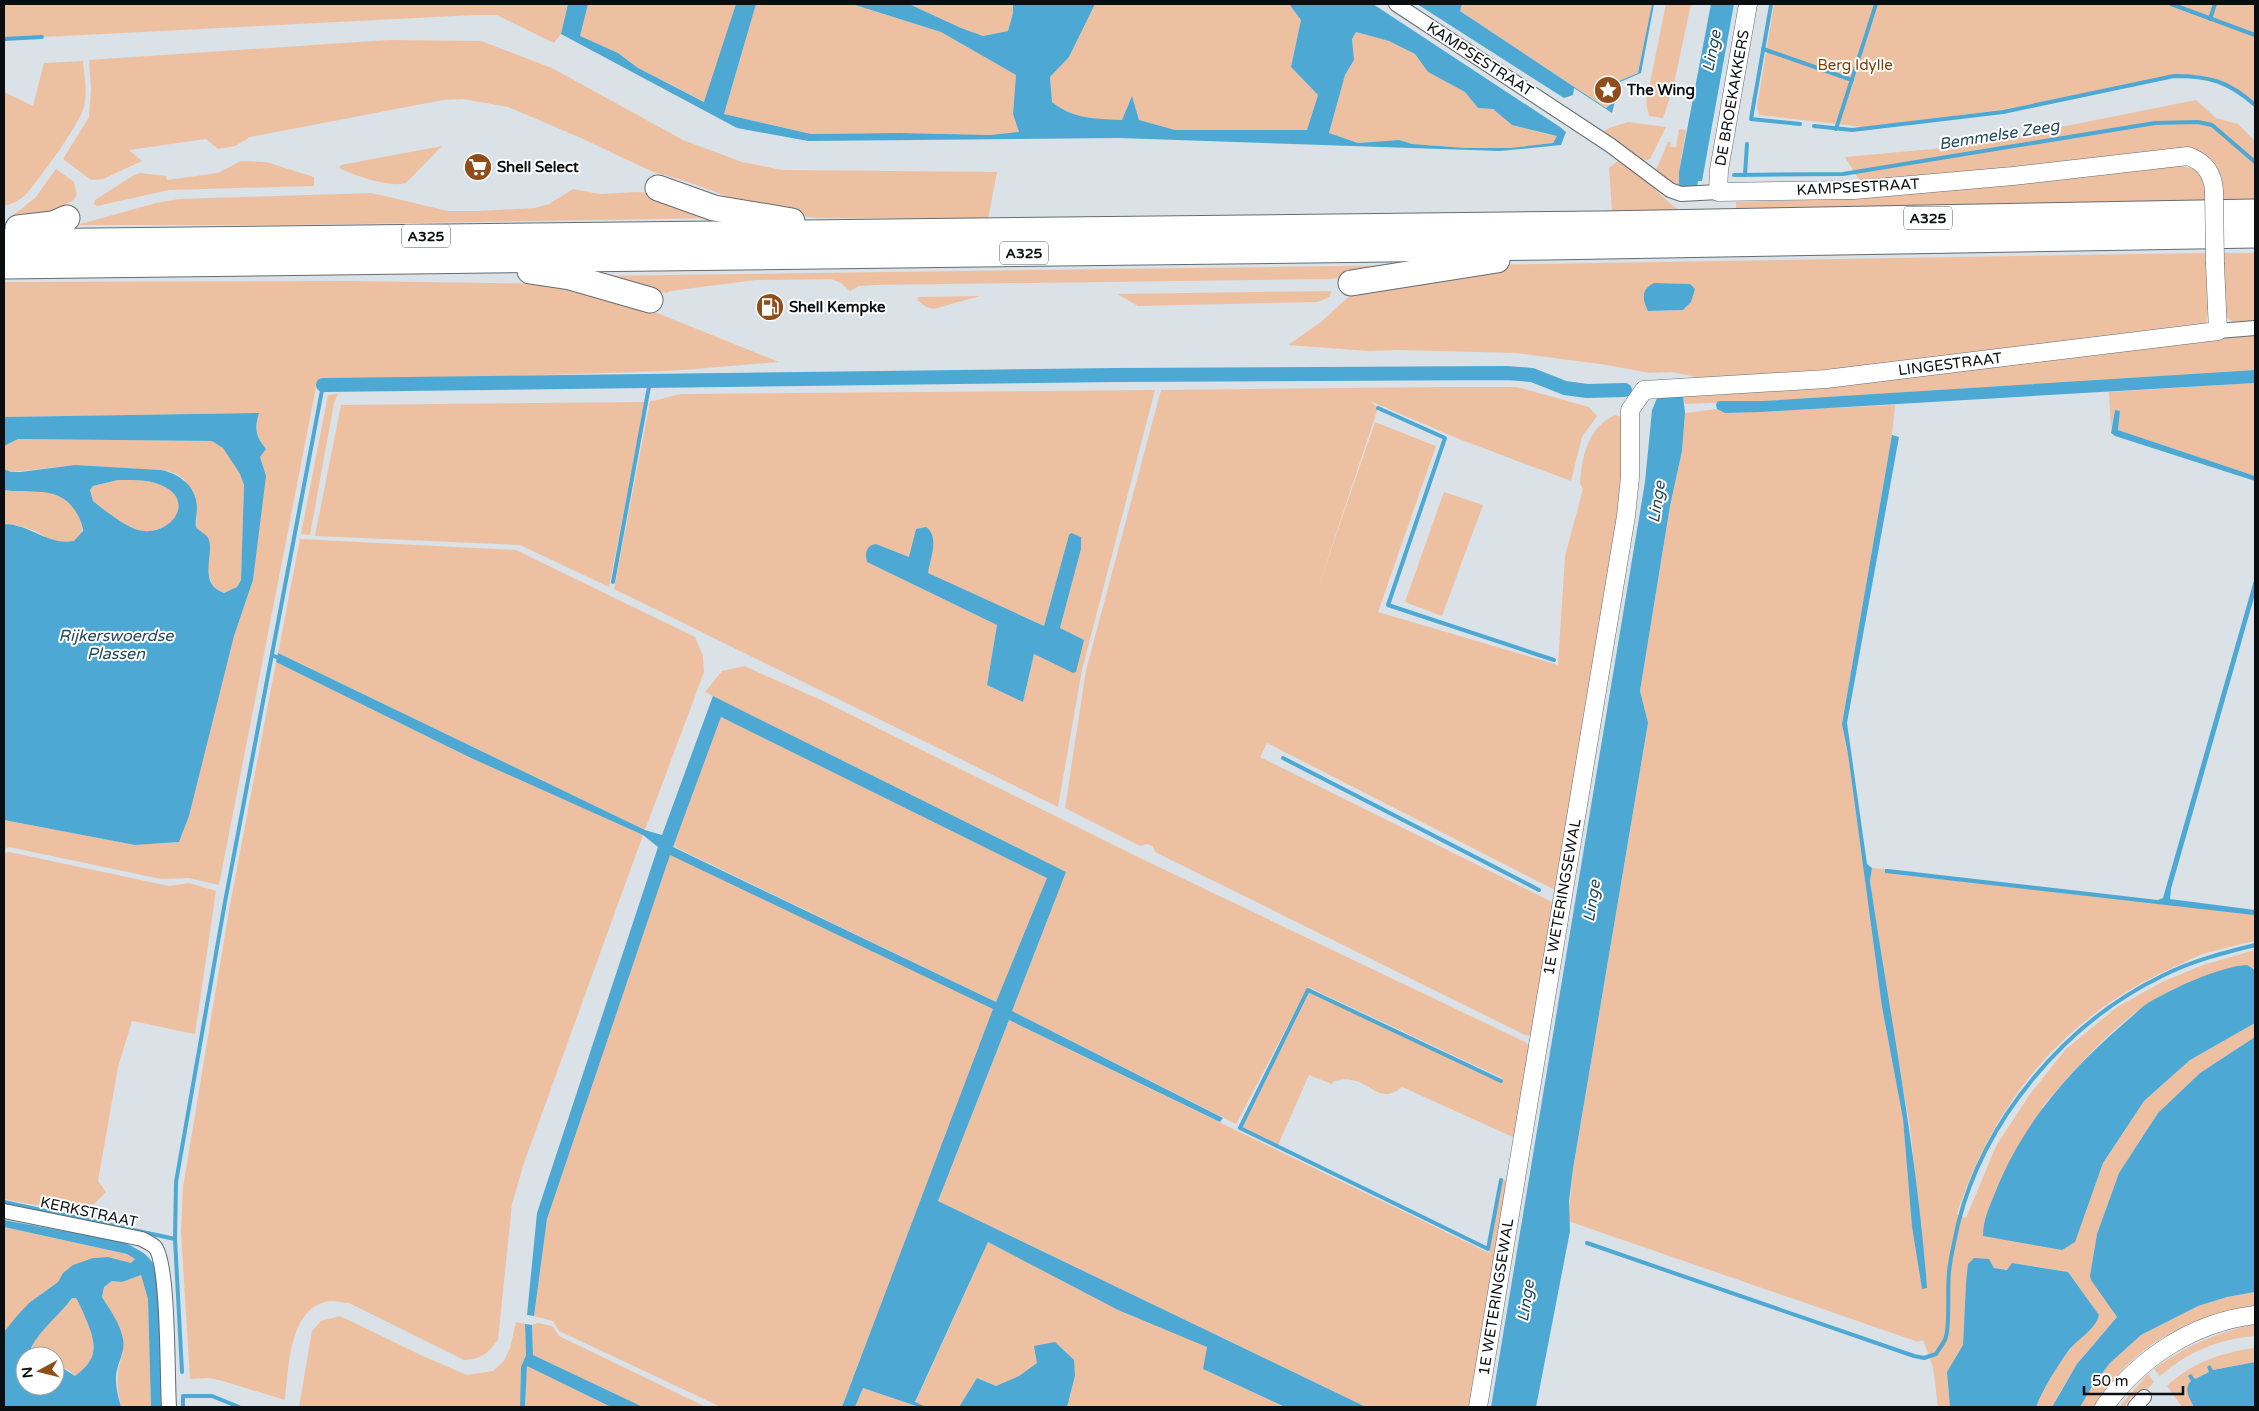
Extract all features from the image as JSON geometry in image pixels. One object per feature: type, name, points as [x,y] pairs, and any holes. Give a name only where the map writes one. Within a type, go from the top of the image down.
[{"type":"highway","points":[[658,188],[714,208],[848,232]]},
{"type":"highway","name":"A325","points":[[4,242],[1630,224],[2255,212]]},
{"type":"highway","points":[[4,231],[53,224],[67,218]]},
{"type":"highway","name":"A325","points":[[4,266],[1548,247],[2255,235]]},
{"type":"highway","points":[[1351,283],[1504,259],[1548,247]]},
{"type":"highway","points":[[500,259],[530,271],[570,277],[650,300]]},
{"type":"street","name":"KAMPSESTRAAT","points":[[1396,4],[1603,140],[1670,190],[1688,195],[1718,192],[1854,190],[2013,176],[2188,156],[2197,159],[2214,179],[2218,332]]},
{"type":"street","name":"DE BROEKAKKERS","points":[[1718,192],[1719,170],[1748,4]]},
{"type":"street","name":"LINGESTRAAT","points":[[1644,390],[1826,378],[2255,328]]},
{"type":"street","name":"1E WETERINGSEWAL","points":[[1478,1407],[1626,516],[1630,477],[1630,410],[1644,390]]},
{"type":"street","name":"KERKSTRAAT","points":[[4,1211],[142,1239],[155,1248],[160,1260],[165,1290],[169,1407]]},
{"type":"street","points":[[2104,1407],[2119,1386],[2157,1352],[2210,1327],[2255,1315]]},
{"type":"green space","points":[[4,4],[568,4],[561,34],[554,43],[497,15],[4,39]]},
{"type":"green space","points":[[588,4],[736,4],[705,102],[638,68],[618,53],[579,36]]},
{"type":"green space","points":[[756,4],[852,4],[941,32],[1016,75],[1013,114],[1019,132],[990,135],[811,134],[724,114]]},
{"type":"green space","points":[[909,4],[1013,4],[1013,13],[1008,31],[983,36]]},
{"type":"green space","points":[[1095,4],[1289,4],[1301,20],[1291,67],[1318,95],[1307,130],[1175,130],[1139,120],[1132,96],[1122,120],[1085,117],[1060,108],[1052,102],[1050,77],[1069,57]]},
{"type":"green space","points":[[1462,4],[1652,4],[1638,73],[1619,81],[1612,94],[1611,104],[1606,108],[1459,10]]},
{"type":"green space","points":[[1666,4],[1691,4],[1673,88],[1663,118],[1649,116],[1646,103]]},
{"type":"green space","name":"Berg Idylle","points":[[1774,4],[2255,4],[2255,103],[2236,89],[2218,81],[2208,78],[2174,76],[2001,110],[1864,127],[1759,115],[1757,107]]},
{"type":"green space","points":[[1356,32],[1389,41],[1415,54],[1428,72],[1465,92],[1478,108],[1493,109],[1512,125],[1557,136],[1553,143],[1510,148],[1465,148],[1412,144],[1399,140],[1358,143],[1329,133],[1345,75],[1354,60],[1352,39]]},
{"type":"green space","points":[[389,40],[481,41],[552,68],[683,140],[742,162],[783,170],[997,172],[988,219],[818,218],[769,212],[688,182],[653,172],[581,138],[508,107],[463,99],[443,100],[250,137],[235,146],[218,149],[206,139],[129,150],[142,161],[103,179],[91,180],[63,159],[89,117],[91,90],[89,60]]},
{"type":"green space","points":[[83,61],[86,96],[81,115],[59,151],[27,193],[22,198],[4,206],[4,92],[33,106],[44,63]]},
{"type":"green space","points":[[2196,100],[2216,118],[2238,124],[2255,141],[2255,203],[2221,203],[2203,160],[1862,185],[1845,157],[1965,146]]},
{"type":"green space","points":[[1628,122],[1666,127],[1650,159],[1641,162],[1601,133],[1609,128]]},
{"type":"green space","points":[[1679,129],[1686,130],[1679,172],[1679,187],[1673,187],[1656,170],[1668,142],[1671,142],[1670,147],[1676,147]]},
{"type":"green space","points":[[442,146],[406,183],[382,183],[363,178],[339,168],[341,165]]},
{"type":"green space","points":[[1619,160],[1636,171],[1673,206],[1682,212],[1612,212],[1609,168]]},
{"type":"green space","points":[[241,161],[266,162],[314,177],[314,186],[169,190],[97,206],[94,204],[95,200],[140,173],[166,176],[167,180],[218,173]]},
{"type":"green space","points":[[2179,166],[2196,170],[2206,178],[2209,184],[2209,203],[1736,211],[1736,202],[1810,200]]},
{"type":"green space","points":[[56,169],[74,182],[77,194],[74,200],[39,219],[12,216],[35,198]]},
{"type":"green space","points":[[573,189],[600,194],[637,192],[658,194],[717,218],[290,225],[77,225],[156,203],[179,199],[372,193],[448,211],[479,211],[535,208],[549,204]]},
{"type":"green space","points":[[2205,253],[2208,307],[2206,324],[1811,375],[1718,382],[1672,372],[1649,373],[1607,365],[1516,353],[1369,351],[1288,345],[1321,322],[1347,298],[1358,292],[1480,265]],"holes":[[[1654,283],[1690,284],[1683,310],[1648,311],[1644,295],[1650,285]]]},
{"type":"green space","points":[[2223,253],[2255,253],[2255,322],[2235,322],[2225,315]]},
{"type":"green space","points":[[1414,265],[1372,275],[1330,279],[876,285],[859,286],[850,291],[841,283],[831,279],[756,280],[670,291],[667,293],[646,290],[594,276]]},
{"type":"green space","points":[[349,281],[561,284],[652,311],[779,362],[670,371],[317,382],[219,885],[189,878],[161,879],[9,847],[4,849],[4,820],[135,845],[179,842],[189,816],[234,636],[253,580],[265,476],[260,457],[266,449],[257,433],[258,413],[4,417],[4,282]]},
{"type":"green space","points":[[1331,291],[1330,297],[1318,302],[1138,306],[1117,294]]},
{"type":"green space","points":[[980,296],[934,309],[926,307],[917,300],[918,297]]},
{"type":"green space","points":[[2255,335],[2255,370],[1763,401],[1685,404],[1683,395],[1904,375]]},
{"type":"green space","points":[[2255,383],[2255,476],[2118,430],[2120,411],[2115,410],[2111,429],[2109,392]]},
{"type":"green space","points":[[1517,387],[1589,407],[1597,416],[1582,437],[1571,481],[1459,439],[1370,401],[1378,408],[1318,588],[1375,422],[1436,446],[1378,612],[1558,665],[1565,556],[1583,489],[1580,483],[1585,453],[1588,443],[1598,427],[1615,415],[1622,417],[1625,483],[1557,891],[1267,743],[1260,757],[1556,904],[1531,1036],[1525,1035],[1155,852],[1153,846],[1147,844],[1140,846],[1065,808],[1086,670],[1161,390]]},
{"type":"green space","points":[[1155,390],[1082,670],[1058,807],[614,589],[650,401],[683,394]],"holes":[[[1069,536],[1081,549],[1060,628],[1073,673],[1034,654],[1023,702],[987,685],[997,625],[867,562],[866,556],[867,551],[876,544],[909,557],[932,553],[927,573],[1044,626]]]},
{"type":"green space","points":[[338,394],[334,403],[310,535],[301,534],[328,395]]},
{"type":"green space","points":[[645,402],[609,587],[520,545],[315,536],[341,405]]},
{"type":"green space","points":[[1895,405],[1892,435],[1842,724],[1848,754],[1882,1007],[1903,1119],[1912,1227],[1922,1289],[1927,1287],[1910,1127],[1890,1016],[1870,881],[1872,868],[1885,869],[1885,873],[2254,914],[2255,910],[2255,941],[2203,954],[2133,988],[2098,1011],[2066,1038],[2038,1067],[2013,1100],[1991,1135],[1972,1173],[1957,1214],[1966,1218],[1996,1146],[2030,1094],[2066,1049],[2117,1007],[2162,982],[2203,965],[2255,950],[2255,970],[2254,968],[2194,981],[2171,990],[2150,1002],[2092,1051],[2042,1107],[2074,1242],[2103,1163],[2144,1101],[2190,1060],[2255,1023],[2255,1037],[2200,1073],[2158,1113],[2119,1173],[2097,1234],[2090,1276],[2117,1317],[2086,1353],[2052,1407],[2036,1407],[2061,1361],[2091,1328],[2099,1315],[2068,1272],[2013,1263],[2008,1270],[1994,1268],[1989,1259],[1971,1260],[1966,1283],[1963,1345],[1947,1372],[1950,1407],[1938,1407],[1933,1367],[1923,1340],[1918,1342],[1568,1221],[1573,1169],[1648,724],[1640,691],[1670,506],[1682,451],[1685,413],[1717,409],[1725,413]]},
{"type":"green space","points":[[18,439],[212,441],[218,444],[232,460],[244,485],[241,580],[237,587],[224,593],[217,589],[210,578],[208,571],[209,541],[196,527],[197,508],[184,479],[175,473],[161,470],[75,465],[11,472],[4,469],[4,446]]},
{"type":"green space","points":[[118,480],[147,481],[163,486],[173,493],[178,501],[175,517],[160,529],[149,531],[138,530],[121,522],[93,501],[90,490],[93,486]]},
{"type":"green space","points":[[4,490],[43,491],[64,498],[75,510],[82,526],[78,538],[72,542],[58,543],[29,529],[17,525],[4,524]]},
{"type":"green space","points":[[1444,492],[1483,505],[1442,616],[1405,602]]},
{"type":"green space","points":[[300,539],[516,550],[695,637],[703,656],[704,672],[645,830],[278,653]]},
{"type":"green space","points":[[276,662],[471,758],[643,835],[524,1163],[512,1204],[498,1340],[484,1355],[464,1360],[349,1303],[330,1301],[316,1306],[306,1315],[298,1327],[290,1357],[285,1400],[219,1380],[209,1378],[190,1379],[181,1233],[183,1187],[229,910]]},
{"type":"green space","points":[[744,666],[821,700],[1142,859],[1525,1042],[1531,1048],[1515,1138],[1402,1087],[1387,1094],[1376,1091],[1359,1082],[1343,1080],[1334,1081],[1332,1084],[1309,1075],[1278,1145],[1242,1128],[1310,991],[1501,1083],[1503,1082],[1502,1078],[1308,987],[1236,1124],[1012,1011],[1066,872],[705,692],[722,671]]},
{"type":"green space","points":[[721,717],[1048,878],[996,1002],[673,846]]},
{"type":"green space","points":[[9,852],[169,886],[189,883],[216,891],[195,1034],[132,1021],[118,1067],[98,1181],[106,1192],[84,1214],[4,1199],[4,853]]},
{"type":"green space","points":[[670,854],[994,1009],[842,1407],[721,1407],[559,1331],[553,1321],[534,1316],[547,1219]]},
{"type":"green space","points":[[1009,1020],[1489,1253],[1503,1179],[1507,1182],[1472,1407],[1366,1407],[938,1201]]},
{"type":"green space","points":[[4,1227],[127,1254],[135,1259],[131,1263],[107,1257],[93,1258],[63,1273],[58,1282],[29,1303],[4,1332]]},
{"type":"green space","points":[[988,1242],[1118,1310],[1208,1347],[1203,1369],[1285,1407],[1067,1407],[1075,1376],[1037,1363],[1019,1376],[996,1386],[977,1378],[959,1407],[926,1407],[915,1403]]},
{"type":"green space","points":[[141,1275],[148,1299],[151,1407],[121,1407],[117,1380],[123,1353],[102,1297],[104,1287],[112,1281],[122,1282]]},
{"type":"green space","points":[[2255,1292],[2255,1306],[2206,1318],[2163,1338],[2143,1351],[2109,1385],[2095,1407],[2080,1407],[2093,1385],[2110,1363],[2141,1335],[2198,1306],[2227,1297]]},
{"type":"green space","points":[[72,1298],[76,1298],[91,1332],[94,1346],[88,1364],[75,1376],[65,1368],[65,1346],[33,1346],[41,1332]]},
{"type":"green space","points":[[340,1316],[467,1375],[493,1371],[504,1361],[510,1348],[516,1322],[525,1324],[526,1355],[521,1367],[520,1407],[299,1407],[312,1331],[321,1321]]},
{"type":"green space","points":[[538,1323],[552,1326],[559,1336],[706,1407],[643,1407],[533,1355],[532,1325]]},
{"type":"green space","points":[[2255,1324],[2255,1336],[2229,1340],[2204,1348],[2181,1360],[2160,1376],[2154,1369],[2178,1353],[2202,1341],[2228,1331]]},
{"type":"green space","points":[[2255,1348],[2255,1362],[2212,1370],[2211,1366],[2207,1367],[2209,1372],[2191,1381],[2191,1400],[2194,1407],[2182,1407],[2167,1386],[2186,1371],[2208,1360],[2231,1352]]},
{"type":"green space","points":[[527,1366],[611,1407],[525,1407]]},
{"type":"green space","points":[[2148,1374],[2154,1382],[2138,1400],[2131,1397],[2126,1405],[2129,1407],[2119,1407]]},
{"type":"green space","points":[[863,1388],[913,1405],[919,1407],[855,1407]]},
{"type":"water","points":[[568,4],[588,4],[580,36],[618,53],[638,68],[704,102],[736,4],[756,4],[724,114],[811,134],[990,135],[1019,132],[1013,114],[1016,75],[941,32],[852,4],[909,4],[983,36],[1008,31],[1013,13],[1013,4],[1095,4],[1069,57],[1050,77],[1052,102],[1060,108],[1085,117],[1122,120],[1132,96],[1139,120],[1175,130],[1307,130],[1318,95],[1291,67],[1301,20],[1289,4],[1373,4],[1566,132],[1561,145],[1500,151],[1119,138],[808,141],[737,128],[561,34]],"holes":[[[1356,32],[1389,41],[1415,54],[1428,72],[1465,92],[1478,108],[1493,109],[1512,125],[1557,136],[1553,143],[1510,148],[1465,148],[1412,144],[1399,140],[1358,143],[1329,133],[1345,75],[1354,60],[1352,39]]]},
{"type":"water","points":[[1417,4],[1462,4],[1460,11],[1606,108],[1611,104],[1612,94],[1619,81],[1638,73],[1652,4],[1654,4],[1641,73],[1620,82],[1612,113],[1574,88],[1573,95],[1564,98]]},
{"type":"water","name":"Linge","points":[[1711,4],[1734,4],[1702,181],[1698,181],[1697,187],[1679,187],[1679,172]]},
{"type":"water","points":[[1654,283],[1690,284],[1695,289],[1691,302],[1683,310],[1648,311],[1644,295],[1647,288]]},
{"type":"water","points":[[2255,370],[2255,383],[1760,412],[1725,413],[1717,409],[1716,405],[1720,401],[1763,401]]},
{"type":"water","name":"Linge","points":[[1683,395],[1685,413],[1682,451],[1670,506],[1640,691],[1648,723],[1573,1169],[1569,1201],[1570,1231],[1536,1407],[1491,1407],[1645,482],[1652,410],[1658,396]]},
{"type":"water","points":[[2115,410],[2120,411],[2118,430],[2255,476],[2255,481],[2115,436],[2111,433]]},
{"type":"water","name":"Rijkerswoerdse Plassen","points":[[259,413],[256,428],[258,437],[266,449],[260,457],[266,476],[253,580],[234,636],[189,816],[179,842],[135,845],[4,820],[4,524],[22,527],[47,538],[65,542],[74,541],[83,531],[74,509],[60,496],[42,492],[4,490],[4,469],[11,472],[20,472],[75,465],[161,470],[175,475],[186,482],[194,493],[197,507],[196,527],[207,537],[210,544],[208,567],[211,582],[224,593],[237,587],[241,580],[244,485],[240,474],[223,448],[212,441],[18,439],[4,446],[4,417]],"holes":[[[118,480],[141,480],[163,486],[173,493],[178,501],[175,517],[160,529],[149,531],[138,530],[121,522],[93,501],[90,490],[93,486]]]},
{"type":"water","points":[[1892,435],[1899,437],[1847,723],[1867,864],[1872,868],[1870,881],[1917,1186],[1927,1288],[1922,1289],[1912,1227],[1903,1119],[1882,1007],[1848,754],[1842,724]]},
{"type":"water","points":[[926,527],[930,531],[933,542],[928,573],[1044,626],[1069,535],[1071,533],[1081,537],[1081,549],[1060,628],[1084,640],[1076,672],[1073,673],[1034,654],[1023,702],[987,685],[997,625],[867,562],[867,550],[870,546],[876,544],[909,557],[916,529]]},
{"type":"water","points":[[2255,577],[2255,594],[2171,889],[2170,899],[2255,910],[2254,915],[1885,873],[1885,869],[1888,869],[2158,900],[2163,898]]},
{"type":"water","points":[[278,653],[645,830],[662,835],[713,696],[1066,872],[1012,1011],[1223,1118],[1220,1122],[1009,1020],[938,1201],[1366,1407],[1285,1407],[1203,1369],[1207,1347],[1118,1310],[988,1242],[915,1402],[926,1407],[919,1407],[863,1388],[855,1407],[842,1407],[993,1009],[670,855],[547,1219],[534,1316],[527,1315],[537,1213],[658,847],[643,835],[471,758],[276,662]],"holes":[[[721,717],[1047,878],[996,1002],[673,847]]]},
{"type":"water","points":[[2247,965],[2255,970],[2255,1023],[2190,1060],[2144,1101],[2103,1163],[2075,1242],[2062,1250],[1983,1236],[1989,1209],[2018,1145],[2048,1102],[2083,1062],[2148,1003],[2170,991],[2210,974],[2236,966]]},
{"type":"water","points":[[2255,1037],[2255,1292],[2227,1297],[2198,1306],[2141,1335],[2110,1363],[2093,1385],[2080,1407],[2052,1407],[2077,1364],[2117,1317],[2090,1276],[2097,1234],[2119,1173],[2158,1113],[2200,1073]]},
{"type":"water","points":[[4,1220],[123,1242],[139,1250],[149,1258],[156,1273],[161,1309],[162,1407],[151,1407],[148,1299],[141,1275],[122,1282],[112,1281],[104,1287],[102,1297],[117,1322],[124,1344],[116,1375],[116,1387],[121,1407],[4,1407],[4,1332],[16,1317],[29,1303],[58,1282],[63,1273],[73,1265],[93,1258],[108,1257],[131,1263],[135,1259],[127,1254],[4,1227]]},
{"type":"water","points":[[1974,1258],[1989,1259],[1994,1268],[2007,1270],[2012,1263],[2068,1272],[2099,1315],[2094,1325],[2064,1357],[2036,1407],[1950,1407],[1947,1372],[1963,1345],[1968,1264]]},
{"type":"water","points":[[525,1324],[532,1325],[533,1355],[643,1407],[611,1407],[527,1366],[525,1407],[520,1407],[521,1367],[526,1355]]},
{"type":"water","points":[[1055,1342],[1074,1360],[1075,1376],[1067,1407],[959,1407],[977,1378],[996,1386],[1019,1376],[1037,1363],[1034,1346]]},
{"type":"water","points":[[2255,1362],[2255,1407],[2194,1407],[2187,1391],[2191,1381],[2188,1376],[2191,1374],[2195,1379],[2209,1372],[2207,1367],[2210,1365],[2213,1370]]},
{"type":"waterway","points":[[1836,129],[1876,4]]},
{"type":"waterway","points":[[2171,4],[2255,35]]},
{"type":"waterway","points":[[2210,19],[2215,4]]},
{"type":"waterway","points":[[1771,5],[1751,119],[1800,124]]},
{"type":"waterway","points":[[4,39],[42,37]]},
{"type":"waterway","points":[[1763,49],[1852,80]]},
{"type":"waterway","points":[[1814,126],[1852,130],[2003,112],[2174,76],[2198,77],[2218,81],[2236,90],[2255,105]]},
{"type":"waterway","name":"Bemmelse Zeeg","points":[[1734,175],[1843,174],[2155,123],[2198,122],[2212,125],[2255,162]]},
{"type":"waterway","points":[[1745,175],[1747,144]]},
{"type":"waterway","points":[[323,385],[1116,375],[1507,373],[1532,375],[1565,388],[1587,391],[1625,390]]},
{"type":"waterway","points":[[613,582],[650,381]]},
{"type":"waterway","points":[[182,1372],[175,1239],[176,1182],[225,902],[323,385]]},
{"type":"waterway","points":[[1378,408],[1445,438],[1388,605],[1554,660]]},
{"type":"waterway","points":[[272,655],[281,659]]},
{"type":"waterway","points":[[1283,758],[1539,890]]},
{"type":"waterway","points":[[1587,1243],[1914,1356],[1924,1358],[1936,1354],[1946,1337],[1950,1261],[1958,1224],[1970,1185],[1987,1148],[2008,1112],[2033,1078],[2062,1047],[2093,1020],[2126,996],[2184,966],[2219,954],[2255,945]]},
{"type":"waterway","points":[[1501,1081],[1308,990],[1240,1128],[1488,1249],[1501,1180]]},
{"type":"waterway","points":[[4,1202],[175,1239]]},
{"type":"waterway","points":[[183,1407],[183,1396],[212,1396],[239,1407]]},
{"type":"place","name":"The Wing","points":[[1608,90]]},
{"type":"place","name":"Shell Select","points":[[478,167]]},
{"type":"place","name":"Shell Kempke","points":[[770,307]]}]
